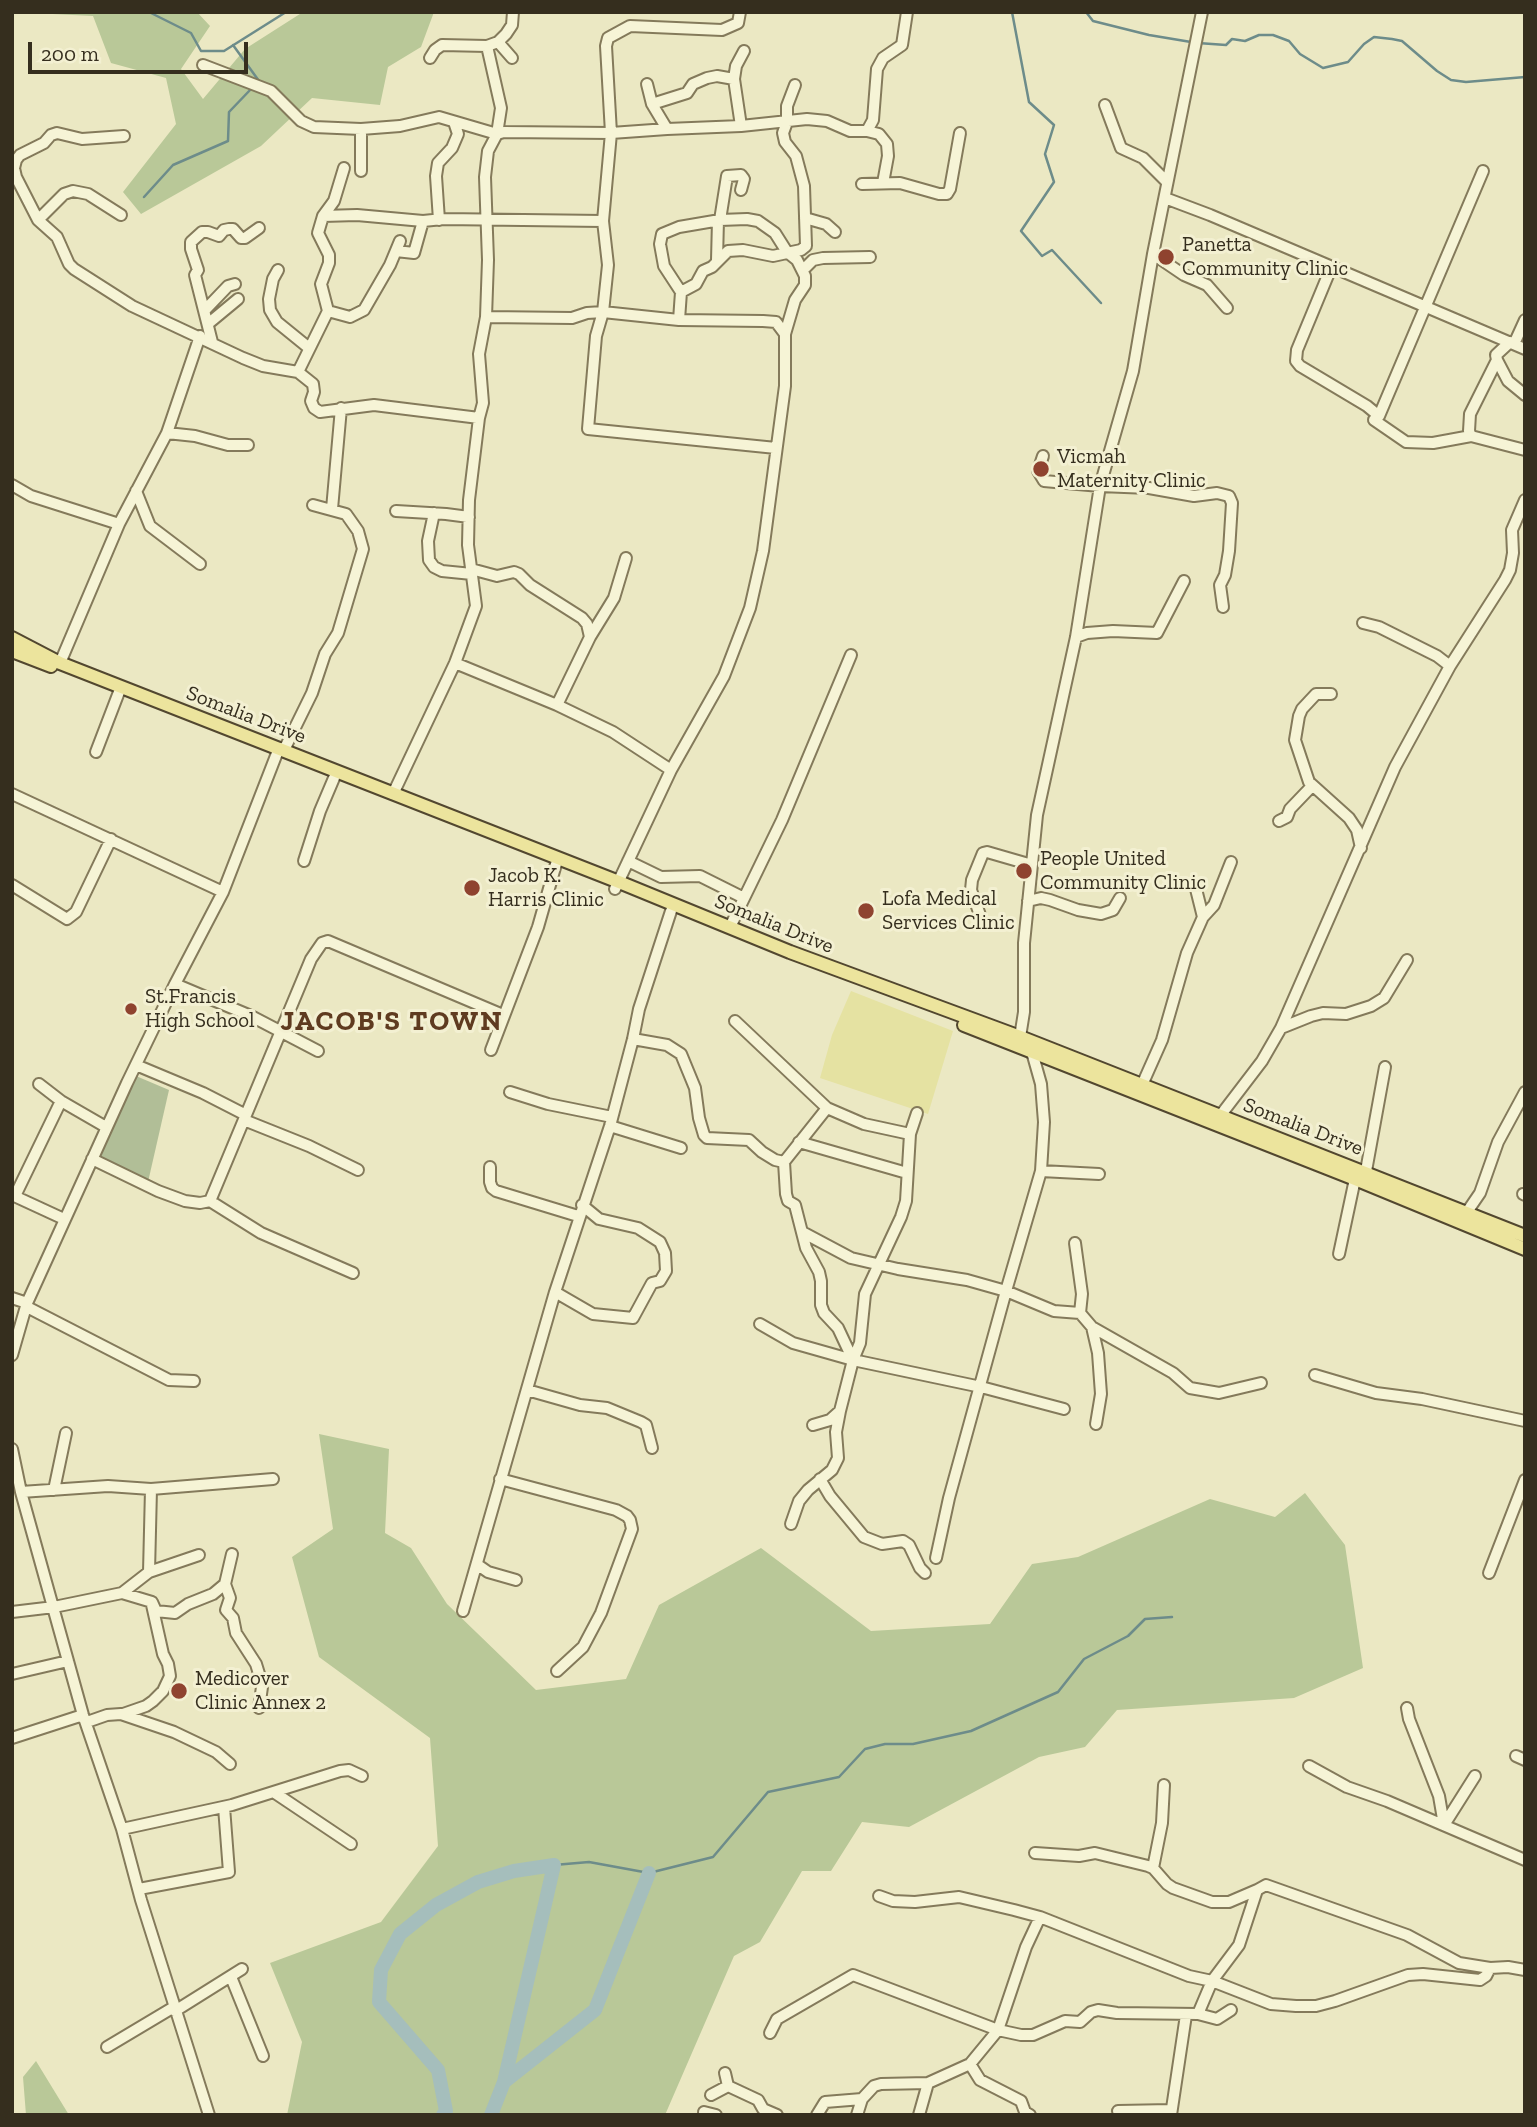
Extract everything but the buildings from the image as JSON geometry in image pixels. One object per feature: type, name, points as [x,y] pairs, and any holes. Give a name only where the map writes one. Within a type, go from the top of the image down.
[{"type":"main road","name":"Somalia Drive","points":[[12,638],[60,663],[279,751],[334,778],[1020,1037],[1220,1116],[1360,1175],[1525,1250]]},
{"type":"main road","name":"Somalia Drive","points":[[12,651],[393,793],[617,885],[671,911],[1032,1052],[1360,1175],[1467,1212],[1525,1236]]},
{"type":"street","points":[[493,44],[512,25],[513,12]]},
{"type":"street","points":[[740,12],[738,23],[722,30],[630,26],[608,38],[606,46],[611,132],[603,221],[608,265],[603,312],[596,336],[588,429],[776,449]]},
{"type":"street","points":[[867,131],[873,120],[877,69],[885,56],[902,45],[907,12]]},
{"type":"street","points":[[1020,1037],[1024,1012],[1024,943],[1037,815],[1076,637],[1100,486],[1133,371],[1153,254],[1201,16]]},
{"type":"street","points":[[393,793],[456,663],[476,606],[468,545],[469,500],[483,403],[479,354],[486,317],[488,221],[485,160],[497,134],[501,108],[493,44]]},
{"type":"street","points":[[429,58],[442,45],[493,44],[512,58]]},
{"type":"street","points":[[741,126],[734,79],[736,66],[744,51]]},
{"type":"street","points":[[203,65],[264,88],[278,96],[306,124],[330,129],[400,126],[433,118],[454,121],[497,134],[527,130],[611,132],[741,126],[807,119],[827,121],[850,131],[867,131],[881,136],[888,148],[883,183]]},
{"type":"street","points":[[652,103],[687,93],[693,84],[707,78],[717,76],[734,79]]},
{"type":"street","points":[[647,84],[652,103],[667,129]]},
{"type":"street","points":[[681,292],[696,284],[703,271],[712,267],[728,251],[735,249],[765,256],[801,250],[806,246],[804,186],[796,156],[785,142],[783,133],[787,122],[787,106],[795,85]]},
{"type":"street","points":[[1105,105],[1119,145],[1143,158],[1167,182]]},
{"type":"street","points":[[439,220],[436,176],[438,163],[452,148],[458,134],[454,121]]},
{"type":"street","points":[[360,129],[361,171]]},
{"type":"street","points":[[124,136],[82,139],[57,133],[34,150],[20,155],[14,168],[38,220],[57,237],[74,269],[132,306],[263,366],[299,372],[313,384],[312,401],[314,408],[320,411],[374,405],[479,418]]},
{"type":"street","points":[[862,184],[900,183],[939,194],[948,193],[960,133]]},
{"type":"street","points":[[299,372],[328,311],[321,284],[329,264],[329,255],[318,233],[323,216],[334,201],[344,168]]},
{"type":"street","points":[[1483,171],[1379,416],[1374,420],[1406,442],[1433,443],[1471,436],[1525,450]]},
{"type":"street","points":[[717,260],[719,220],[727,176],[741,174],[744,179],[741,190]]},
{"type":"street","points":[[38,220],[64,194],[73,191],[88,194],[121,215]]},
{"type":"street","points":[[1165,198],[1525,349]]},
{"type":"street","points":[[323,216],[347,214],[423,221],[603,221]]},
{"type":"street","points":[[805,218],[826,224],[835,232]]},
{"type":"street","points":[[617,885],[671,770],[724,676],[750,608],[763,551],[785,386],[785,334],[795,300],[805,285],[806,276],[775,233],[758,221],[719,220],[679,227],[662,234],[660,244],[664,266],[681,292],[679,320]]},
{"type":"street","points":[[328,311],[350,317],[365,310],[398,246],[414,253],[423,221]]},
{"type":"street","points":[[212,341],[195,275],[197,265],[191,242],[202,232],[219,236],[229,229],[233,229],[245,239],[259,228]]},
{"type":"street","points":[[1153,254],[1184,275],[1207,285],[1227,308]]},
{"type":"street","points":[[803,270],[813,260],[823,258],[870,257]]},
{"type":"street","points":[[1331,268],[1297,350],[1296,361],[1305,370],[1367,406],[1379,416]]},
{"type":"street","points":[[278,270],[269,299],[270,310],[277,322],[309,348]]},
{"type":"street","points":[[205,310],[228,286],[235,284]]},
{"type":"street","points":[[209,323],[238,299]]},
{"type":"street","points":[[486,317],[572,318],[603,312],[679,320],[776,322],[785,334]]},
{"type":"street","points":[[1525,320],[1512,343],[1496,355],[1508,381],[1525,395]]},
{"type":"street","points":[[60,663],[119,524],[167,433],[200,337]]},
{"type":"street","points":[[1471,436],[1468,424],[1470,414],[1497,360]]},
{"type":"street","points":[[332,509],[341,408]]},
{"type":"street","points":[[167,433],[195,436],[228,445],[248,445]]},
{"type":"street","points":[[1043,456],[1038,471],[1044,481],[1149,488],[1194,496],[1217,493],[1228,496],[1231,503],[1228,551],[1225,575],[1220,585],[1223,607]]},
{"type":"street","points":[[12,485],[31,496],[119,524]]},
{"type":"street","points":[[136,492],[150,526],[200,564]]},
{"type":"street","points":[[1220,1116],[1262,1061],[1281,1028],[1395,767],[1450,666],[1515,568],[1512,530],[1525,500]]},
{"type":"street","points":[[12,1355],[20,1323],[64,1219],[174,984],[223,892],[279,751],[312,692],[325,654],[338,633],[363,549],[354,524],[346,514],[313,505]]},
{"type":"street","points":[[396,511],[469,517]]},
{"type":"street","points":[[434,513],[428,541],[429,560],[434,567],[442,571],[497,576],[514,572],[519,574],[530,585],[582,618],[587,624],[590,637]]},
{"type":"street","points":[[557,705],[590,637],[614,598],[626,558]]},
{"type":"street","points":[[1076,637],[1087,633],[1113,631],[1157,633],[1184,581]]},
{"type":"street","points":[[1363,623],[1379,627],[1437,656],[1450,666]]},
{"type":"street","points":[[730,927],[782,820],[851,655]]},
{"type":"street","points":[[456,663],[557,705],[613,732],[671,770]]},
{"type":"street","points":[[96,752],[119,692]]},
{"type":"street","points":[[1331,694],[1316,694],[1299,716],[1295,740],[1307,778],[1312,786],[1349,818],[1357,830],[1361,848]]},
{"type":"street","points":[[304,861],[334,778]]},
{"type":"street","points":[[1279,821],[1287,817],[1290,808],[1312,786]]},
{"type":"street","points":[[12,794],[223,892]]},
{"type":"street","points":[[12,885],[67,919],[73,916],[111,839]]},
{"type":"street","points":[[980,915],[971,890],[972,880],[983,853],[1032,865]]},
{"type":"street","points":[[628,861],[661,877],[700,876],[744,898]]},
{"type":"street","points":[[1142,1085],[1162,1040],[1187,953],[1203,917],[1214,905],[1231,862]]},
{"type":"street","points":[[491,1050],[538,927],[556,864]]},
{"type":"street","points":[[1195,885],[1203,917]]},
{"type":"street","points":[[1028,901],[1041,898],[1101,915],[1109,913],[1120,898]]},
{"type":"street","points":[[463,1611],[555,1292],[611,1122],[634,1039],[639,1009],[671,911]]},
{"type":"street","points":[[210,1201],[318,947],[328,941],[503,1015]]},
{"type":"street","points":[[1281,1028],[1323,1013],[1346,1014],[1371,1006],[1384,998],[1408,960]]},
{"type":"street","points":[[174,984],[251,1016],[318,1051]]},
{"type":"street","points":[[735,1021],[827,1108],[874,1127],[910,1134]]},
{"type":"street","points":[[634,1039],[667,1045],[681,1055],[695,1088],[699,1118],[707,1138],[749,1140],[762,1152],[784,1162]]},
{"type":"street","points":[[936,1558],[949,1498],[1041,1171],[1044,1122],[1041,1084],[1032,1052]]},
{"type":"street","points":[[136,1065],[203,1093],[245,1117],[358,1170]]},
{"type":"street","points":[[1339,1254],[1339,1242],[1360,1175],[1385,1066]]},
{"type":"street","points":[[39,1084],[61,1101],[106,1127]]},
{"type":"street","points":[[510,1092],[611,1122],[681,1148]]},
{"type":"street","points":[[1467,1212],[1480,1192],[1498,1142],[1525,1092]]},
{"type":"street","points":[[61,1101],[14,1195],[64,1219]]},
{"type":"street","points":[[827,1108],[784,1162],[786,1194],[788,1201],[795,1205],[806,1248],[821,1281],[821,1305],[824,1313],[838,1328],[853,1360]]},
{"type":"street","points":[[791,1524],[799,1501],[832,1469],[838,1458],[836,1432],[863,1329],[865,1294],[906,1201],[910,1134],[918,1114]]},
{"type":"street","points":[[799,1142],[907,1172]]},
{"type":"street","points":[[92,1159],[185,1201],[210,1201],[261,1233],[353,1273]]},
{"type":"street","points":[[490,1167],[489,1182],[496,1191],[638,1228],[660,1242],[665,1253],[666,1271],[660,1281],[652,1283],[633,1318],[593,1314],[555,1292]]},
{"type":"street","points":[[1041,1171],[1099,1174]]},
{"type":"street","points":[[804,1233],[838,1252],[878,1265],[967,1280],[1006,1291],[1054,1311],[1080,1313],[1092,1327],[1173,1373],[1190,1388],[1219,1393],[1261,1382]]},
{"type":"street","points":[[1075,1243],[1082,1294],[1080,1313]]},
{"type":"street","points":[[12,1298],[169,1380],[194,1381]]},
{"type":"street","points":[[761,1324],[793,1343],[853,1360],[981,1387],[1064,1409]]},
{"type":"street","points":[[1092,1327],[1098,1353],[1101,1394],[1096,1424]]},
{"type":"street","points":[[1315,1375],[1376,1393],[1422,1399],[1525,1421]]},
{"type":"street","points":[[527,1390],[580,1405],[607,1408],[641,1422],[646,1425],[652,1448]]},
{"type":"street","points":[[813,1425],[830,1420],[840,1411]]},
{"type":"street","points":[[54,1490],[66,1433]]},
{"type":"street","points":[[12,1449],[21,1492],[85,1719],[122,1829],[141,1900],[209,2115]]},
{"type":"street","points":[[21,1492],[108,1486],[151,1489],[273,1479]]},
{"type":"street","points":[[500,1479],[616,1510],[630,1520],[632,1529],[601,1613],[583,1647],[557,1671]]},
{"type":"street","points":[[820,1479],[830,1496],[864,1537],[882,1545],[903,1541],[909,1545],[925,1573]]},
{"type":"street","points":[[1489,1573],[1525,1480]]},
{"type":"street","points":[[149,1572],[151,1489]]},
{"type":"street","points":[[12,1612],[54,1607],[122,1593],[149,1572],[199,1555]]},
{"type":"street","points":[[232,1555],[225,1584],[230,1598],[226,1610],[233,1618],[236,1633],[256,1664],[262,1687],[259,1708]]},
{"type":"street","points":[[478,1565],[488,1572],[516,1580]]},
{"type":"street","points":[[122,1593],[152,1602],[156,1611],[175,1613],[213,1594],[225,1584]]},
{"type":"street","points":[[12,1738],[85,1719],[121,1714],[153,1701],[163,1691],[170,1676],[152,1602]]},
{"type":"street","points":[[12,1674],[68,1661]]},
{"type":"street","points":[[1407,1709],[1439,1796],[1444,1825]]},
{"type":"street","points":[[121,1714],[174,1732],[216,1752],[230,1764]]},
{"type":"street","points":[[1309,1766],[1348,1787],[1525,1860]]},
{"type":"street","points":[[122,1829],[224,1807],[340,1771],[349,1770],[362,1776]]},
{"type":"street","points":[[1444,1825],[1475,1776]]},
{"type":"street","points":[[1153,1868],[1162,1823],[1164,1784]]},
{"type":"street","points":[[275,1793],[351,1844]]},
{"type":"street","points":[[139,1889],[229,1872],[224,1807]]},
{"type":"street","points":[[1035,1853],[1079,1856],[1095,1853],[1153,1868],[1173,1888],[1212,1902],[1229,1902],[1266,1885],[1275,1887],[1407,1935],[1459,1963],[1525,1970]]},
{"type":"street","points":[[1198,2014],[1212,1981],[1239,1945],[1257,1890]]},
{"type":"street","points":[[880,1896],[893,1901],[915,1902],[959,1897],[1040,1917],[1189,1976],[1212,1981],[1271,2004],[1316,2006],[1408,1975],[1480,1980],[1490,1968]]},
{"type":"street","points":[[857,2115],[862,2099],[874,2086],[928,2083],[970,2064],[998,2030],[1026,1947],[1040,1917]]},
{"type":"street","points":[[107,2047],[242,1969]]},
{"type":"street","points":[[770,2033],[777,2018],[853,1975],[998,2030],[1033,2035],[1065,2021],[1080,2022],[1091,2012],[1103,2009],[1117,2012],[1198,2014],[1217,2019],[1231,2010]]},
{"type":"street","points":[[230,1977],[263,2056]]},
{"type":"street","points":[[1118,2111],[1171,2112],[1186,2015]]},
{"type":"street","points":[[970,2064],[980,2080],[1021,2101],[1025,2112],[1030,2115]]},
{"type":"street","points":[[725,2073],[728,2086]]},
{"type":"street","points":[[919,2115],[928,2083]]},
{"type":"street","points":[[711,2095],[728,2086]]},
{"type":"street","points":[[728,2086],[758,2100],[763,2109],[777,2115]]},
{"type":"street","points":[[817,2115],[825,2102],[862,2099]]},
{"type":"street","points":[[752,2115],[763,2109]]},
{"type":"green space","points":[[12,12],[197,12],[210,26],[181,69],[203,99],[245,49],[303,12],[434,12],[421,47],[388,67],[380,105],[312,98],[261,146],[141,214],[123,192],[176,124],[166,78],[111,63],[93,16]]},
{"type":"green space","points":[[136,1076],[169,1090],[148,1182],[99,1159]]},
{"type":"green space","points":[[319,1434],[389,1449],[385,1533],[411,1548],[447,1604],[536,1690],[626,1679],[659,1605],[761,1548],[871,1631],[990,1624],[1032,1564],[1078,1557],[1210,1499],[1275,1517],[1305,1493],[1345,1545],[1363,1668],[1294,1698],[1117,1710],[1085,1747],[1039,1757],[909,1827],[862,1822],[831,1871],[802,1871],[760,1942],[734,1956],[665,2115],[287,2115],[302,2042],[270,1963],[381,1922],[438,1846],[430,1738],[319,1657],[292,1557],[333,1529]]},
{"type":"green space","points":[[36,2061],[69,2115],[26,2115],[23,2077]]},
{"type":"sand","points":[[851,991],[953,1031],[928,1114],[820,1078],[832,1035]]},
{"type":"waterway","points":[[149,12],[191,33],[201,51],[224,51],[286,12]]},
{"type":"waterway","points":[[1012,12],[1029,102],[1054,125],[1045,154],[1054,182],[1021,231],[1042,256],[1052,250],[1101,303]]},
{"type":"waterway","points":[[1086,12],[1093,21],[1191,42]]},
{"type":"waterway","points":[[1198,43],[1226,45],[1232,39],[1245,41],[1259,35],[1273,35],[1289,41],[1300,54],[1323,68],[1348,62],[1374,37],[1402,41],[1451,80],[1466,82],[1525,77]]},
{"type":"waterway","points":[[233,45],[259,81]]},
{"type":"waterway","points":[[144,197],[173,165],[228,141],[229,112],[252,88]]},
{"type":"waterway","points":[[554,1865],[589,1862],[649,1873],[713,1857],[768,1792],[839,1777],[865,1749],[885,1744],[913,1744],[971,1731],[1058,1692],[1084,1659],[1128,1636],[1145,1619],[1172,1617]]},
{"type":"waterway","points":[[443,2115],[446,2111],[438,2070],[379,2002],[381,1970],[400,1934],[436,1905],[478,1882],[514,1871],[554,1865],[504,2082],[491,2115]]},
{"type":"waterway","points":[[504,2082],[595,2010],[649,1873]]},
{"type":"place","name":"Panetta Community Clinic","points":[[1166,257]]},
{"type":"place","name":"Vicmah Maternity Clinic","points":[[1041,469]]},
{"type":"place","name":"People United Community Clinic","points":[[1024,871]]},
{"type":"place","name":"Jacob K. Harris Clinic","points":[[472,888]]},
{"type":"place","name":"Lofa Medical Services Clinic","points":[[866,911]]},
{"type":"place","name":"St.Francis High School","points":[[131,1009]]},
{"type":"place","name":"Medicover Clinic Annex 2","points":[[179,1691]]},
{"type":"district","name":"JACOB'S TOWN","points":[[392,1022]]}]
